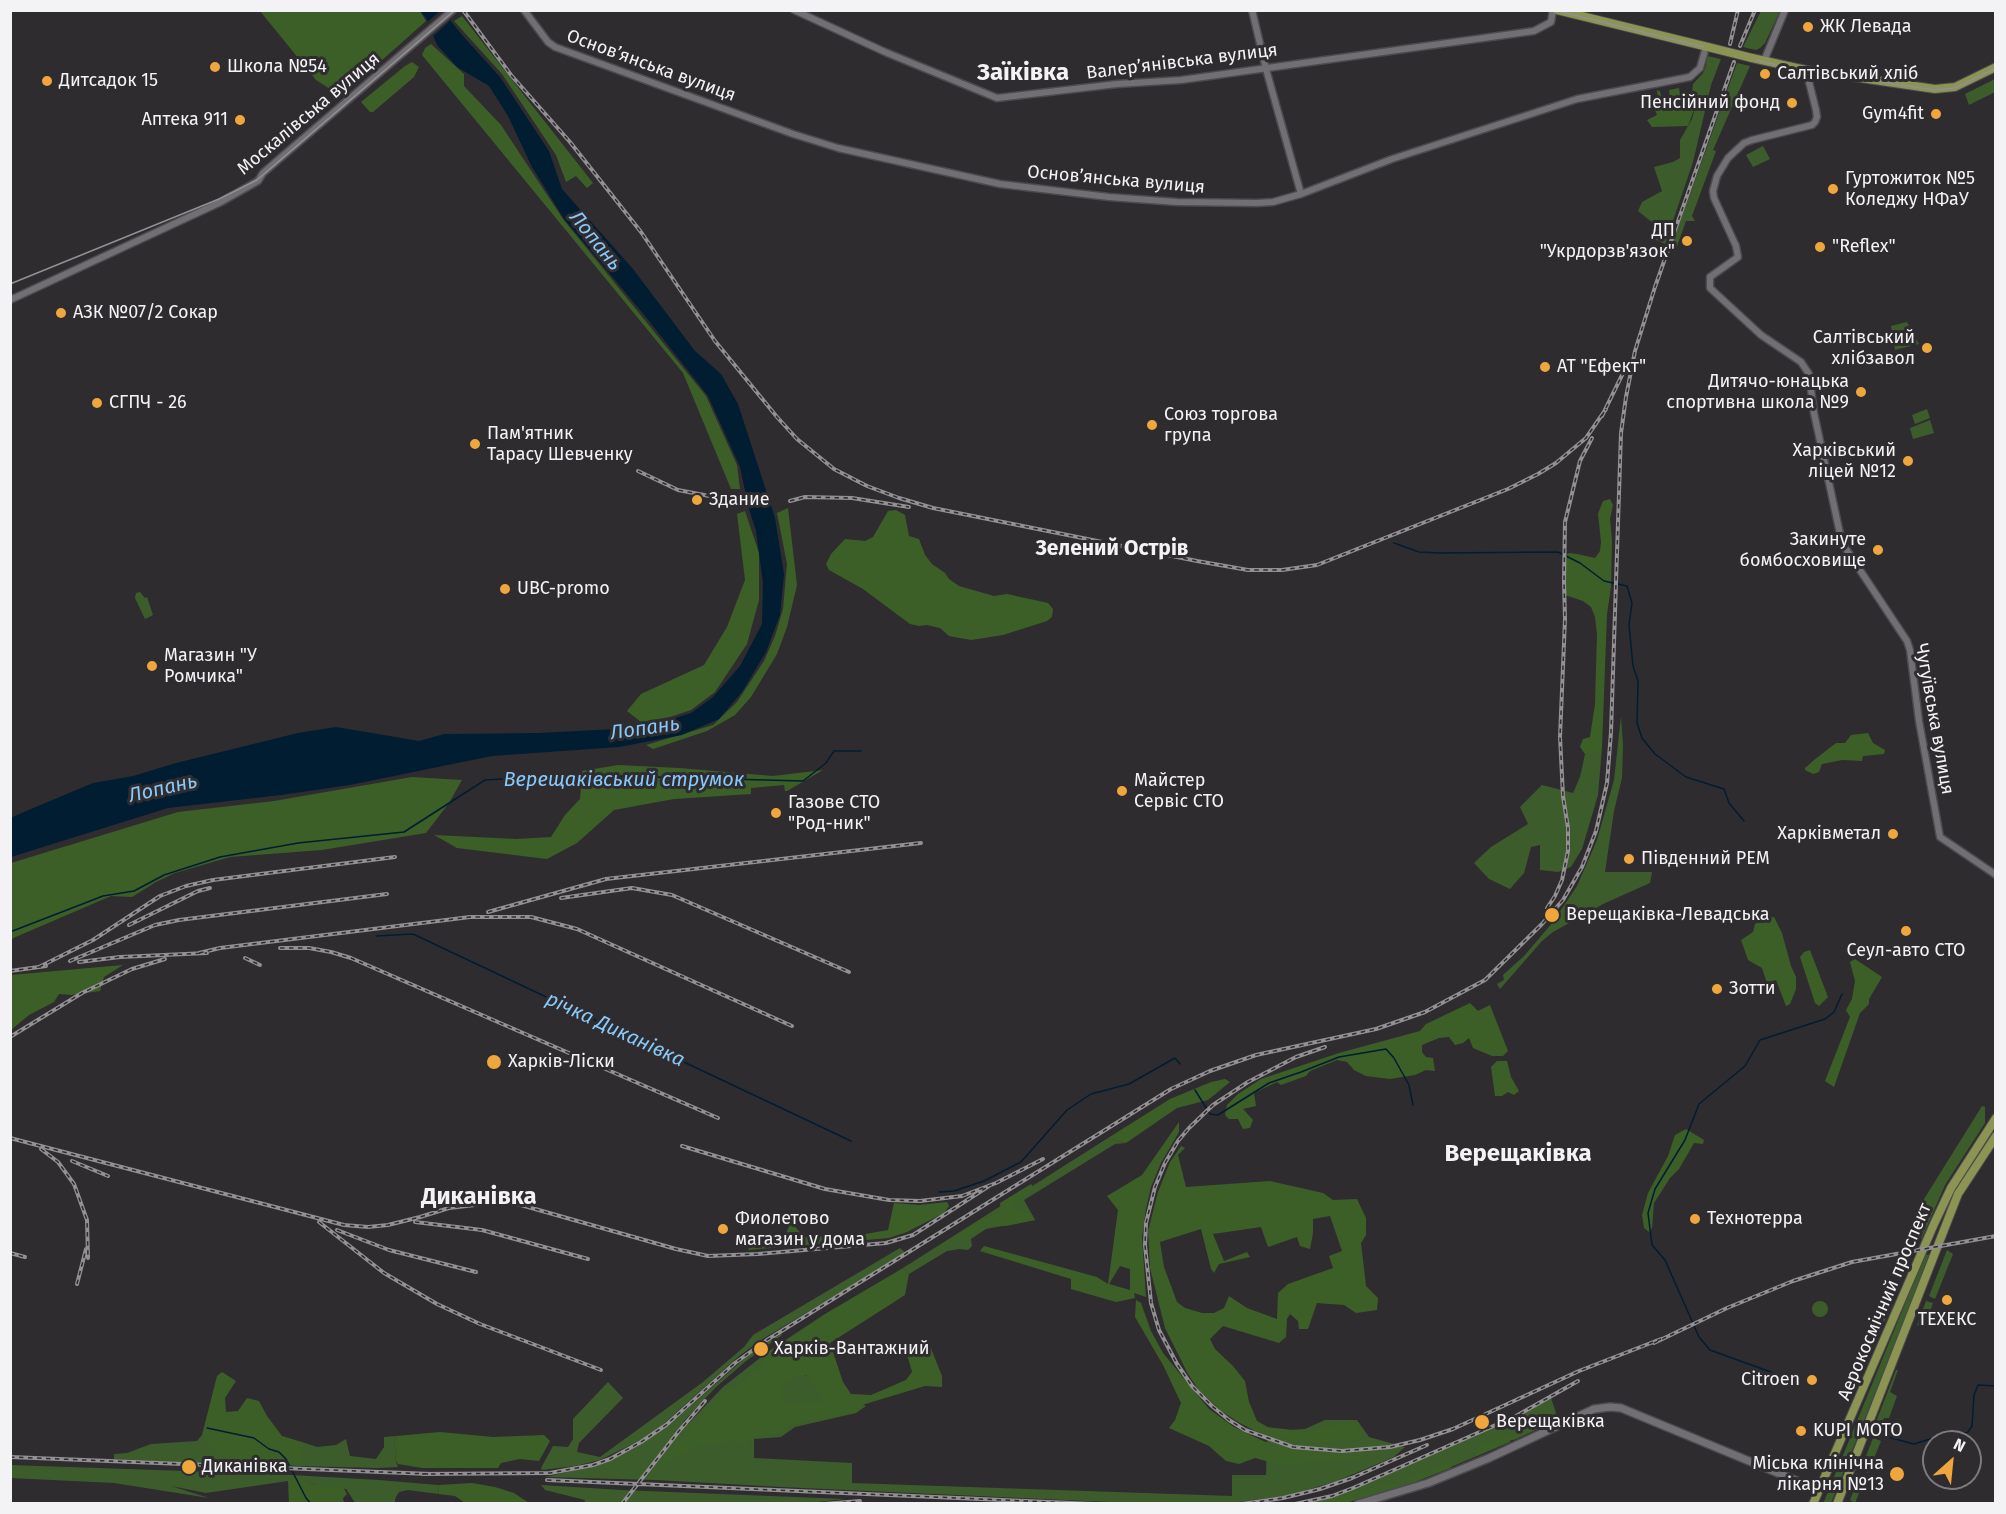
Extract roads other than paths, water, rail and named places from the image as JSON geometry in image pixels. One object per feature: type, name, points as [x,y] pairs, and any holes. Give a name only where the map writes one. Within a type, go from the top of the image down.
[{"type":"main road","points":[[1557,10],[1806,70],[1930,88],[1951,88],[1995,67]]},
{"type":"main road","name":"Аерокосмічний проспект","points":[[1813,1503],[1951,1188],[1995,1118]]},
{"type":"main road","name":"Аерокосмічний проспект","points":[[1837,1503],[1958,1194],[1995,1136]]},
{"type":"main road","points":[[1358,1503],[1428,1483],[1490,1458],[1594,1409],[1610,1407],[1621,1408],[1819,1490]]},
{"type":"street","name":"Москалівська вулиця","points":[[10,300],[212,206],[258,181],[263,173],[453,10]]},
{"type":"street","name":"Основ’янська вулиця","points":[[524,10],[548,42],[555,47],[793,134],[859,153],[1000,184],[1109,197],[1177,202],[1273,202],[1301,194],[1392,159],[1576,99],[1690,77],[1700,68],[1707,47]]},
{"type":"street","name":"Валер’янівська вулиця","points":[[794,10],[997,98],[1117,84],[1181,80],[1534,31],[1551,22],[1553,10]]},
{"type":"street","points":[[1252,10],[1301,194]]},
{"type":"street","points":[[1764,61],[1785,10]]},
{"type":"street","name":"Чугуївська вулиця","points":[[1806,70],[1816,110],[1815,122],[1812,125],[1744,144],[1728,158],[1717,176],[1713,191],[1714,198],[1736,246],[1738,257],[1714,273],[1709,282],[1714,293],[1761,335],[1801,362],[1809,374],[1814,413],[1842,543],[1907,640],[1910,650],[1919,721],[1940,837],[1995,875]]},
{"type":"water","name":"Лопань","points":[[420,11],[443,11],[500,77],[549,151],[562,189],[633,269],[695,351],[721,374],[738,404],[775,518],[784,574],[780,615],[766,652],[742,692],[719,719],[682,735],[619,747],[492,756],[350,785],[168,808],[11,857],[10,818],[93,783],[133,776],[298,733],[336,727],[419,741],[444,734],[615,729],[672,719],[691,713],[713,697],[740,666],[762,624],[763,583],[756,531],[740,467],[708,396],[564,219],[532,167],[508,116],[489,86],[457,67],[437,45],[426,18]]},
{"type":"waterway","name":"Верещаківський струмок","points":[[1394,543],[1419,552],[1558,552],[1580,563],[1604,581],[1627,586],[1632,603],[1629,625],[1633,666],[1638,681],[1637,723],[1642,738],[1655,754],[1686,777],[1724,789],[1729,803],[1744,821]]},
{"type":"waterway","name":"Верещаківський струмок","points":[[10,932],[103,896],[134,891],[164,875],[220,857],[298,843],[404,832],[485,780],[577,775],[803,781],[826,763],[834,751],[861,751]]},
{"type":"waterway","name":"річка Диканівка","points":[[376,936],[413,934],[851,1141]]},
{"type":"waterway","name":"Верещаківський струмок","points":[[1790,1379],[1710,1350],[1699,1337],[1665,1260],[1652,1245],[1648,1213],[1655,1189],[1685,1140],[1699,1104],[1745,1066],[1760,1040],[1825,1019],[1834,1012],[1842,994]]},
{"type":"waterway","name":"річка Диканівка","points":[[1195,1090],[1210,1114],[1218,1115],[1269,1083],[1339,1057],[1386,1049],[1394,1058],[1409,1085],[1413,1105]]},
{"type":"waterway","name":"річка Диканівка","points":[[939,1192],[954,1191],[984,1181],[1021,1162],[1067,1110],[1091,1094],[1129,1084],[1175,1058],[1180,1064]]},
{"type":"waterway","name":"Верещаківський струмок","points":[[1888,1437],[1914,1444],[1930,1439],[1949,1439],[1968,1432],[1972,1426],[1974,1395],[1978,1385],[1996,1386]]},
{"type":"waterway","points":[[207,1428],[254,1438],[269,1449],[279,1452],[286,1459],[311,1504]]},
{"type":"tram line","points":[[10,284],[219,199],[257,180],[455,10]]},
{"type":"tram line","points":[[1554,10],[1800,70],[1935,90],[1955,88],[1996,68]]},
{"type":"railway","points":[[463,10],[511,75],[570,142],[641,232],[715,341],[777,417],[797,439],[834,469],[867,486],[899,498],[933,508],[1197,561],[1248,570],[1282,570],[1317,565],[1508,489],[1556,463],[1586,438],[1606,409]]},
{"type":"railway","points":[[1730,44],[1738,10]]},
{"type":"railway","points":[[1740,46],[1755,10]]},
{"type":"railway","points":[[422,1474],[550,1473],[593,1465],[610,1459],[666,1425],[735,1363],[767,1340],[1171,1089],[1210,1071],[1256,1055],[1376,1029],[1425,1012],[1485,980],[1542,924],[1563,900],[1582,867],[1596,831],[1607,783],[1611,732],[1621,433],[1635,351],[1655,287],[1734,62]]},
{"type":"railway","points":[[1602,416],[1626,367]]},
{"type":"railway","points":[[1547,908],[1562,880],[1568,851],[1560,737],[1565,619],[1565,522],[1580,461],[1592,438]]},
{"type":"railway","points":[[638,471],[678,490],[720,498]]},
{"type":"railway","points":[[790,501],[805,497],[852,498],[909,507]]},
{"type":"railway","points":[[488,912],[606,879],[921,843]]},
{"type":"railway","points":[[39,967],[93,940],[160,896],[186,886],[213,880],[395,857]]},
{"type":"railway","points":[[129,925],[198,891],[210,888]]},
{"type":"railway","points":[[561,898],[632,888],[672,895],[849,972]]},
{"type":"railway","points":[[70,961],[155,925],[387,894]]},
{"type":"railway","points":[[199,953],[220,948],[470,917],[531,917],[577,929],[792,1026]]},
{"type":"railway","points":[[280,948],[309,948],[351,958],[718,1118]]},
{"type":"railway","points":[[79,962],[120,957],[207,953]]},
{"type":"railway","points":[[245,958],[260,965]]},
{"type":"railway","points":[[10,1037],[82,993],[132,969],[165,959]]},
{"type":"railway","points":[[10,971],[46,966]]},
{"type":"railway","points":[[1325,1047],[1296,1057],[1248,1082],[1213,1105],[1178,1141],[1155,1187],[1146,1223],[1145,1245],[1151,1303],[1159,1330],[1177,1364],[1192,1386],[1212,1406],[1245,1430],[1293,1447],[1342,1451],[1390,1447],[1453,1429],[1579,1371],[1661,1339]]},
{"type":"railway","points":[[10,1138],[344,1225],[368,1227],[388,1225],[449,1208],[501,1202],[521,1205],[708,1256],[886,1243],[913,1235],[989,1186]]},
{"type":"railway","points":[[682,1146],[825,1189],[889,1200],[920,1201],[962,1196],[996,1183],[1043,1159]]},
{"type":"railway","points":[[41,1149],[58,1162],[74,1184],[87,1220],[88,1258]]},
{"type":"railway","points":[[72,1161],[108,1176]]},
{"type":"railway","points":[[319,1222],[384,1273],[437,1304],[480,1324],[601,1370]]},
{"type":"railway","points":[[415,1222],[482,1230],[588,1259]]},
{"type":"railway","points":[[337,1230],[389,1250],[476,1272]]},
{"type":"railway","points":[[1654,1343],[1727,1308],[1793,1281],[1852,1262],[1996,1236]]},
{"type":"railway","points":[[77,1284],[86,1249]]},
{"type":"railway","points":[[10,1253],[25,1257]]},
{"type":"railway","points":[[1295,1504],[1332,1496],[1353,1488],[1516,1416],[1578,1381]]},
{"type":"railway","points":[[622,1504],[705,1401]]},
{"type":"railway","points":[[1242,1504],[1283,1498],[1320,1489],[1352,1478],[1427,1445]]},
{"type":"railway","points":[[10,1457],[430,1474]]},
{"type":"railway","points":[[547,1480],[1094,1504]]},
{"type":"railway","points":[[824,1504],[860,1501]]},
{"type":"place","name":"ЖК Левада","points":[[1808,27]]},
{"type":"place","name":"Школа №54","points":[[215,67]]},
{"type":"place","name":"Салтівський хліб","points":[[1765,74]]},
{"type":"place","name":"Дитсадок 15","points":[[47,81]]},
{"type":"place","name":"Пенсійний фонд","points":[[1792,103]]},
{"type":"place","name":"Gym4fit","points":[[1936,114]]},
{"type":"place","name":"Аптека 911","points":[[240,120]]},
{"type":"place","name":"Гуртожиток №5 Коледжу НФаУ","points":[[1833,189]]},
{"type":"place","name":"ДП \"Укрдорзв'язок\"","points":[[1687,241]]},
{"type":"place","name":"\"Reflex\"","points":[[1820,247]]},
{"type":"place","name":"АЗК №07/2 Сокар","points":[[61,313]]},
{"type":"place","name":"Салтівський хлібзавол","points":[[1927,348]]},
{"type":"place","name":"АТ \"Ефект\"","points":[[1545,367]]},
{"type":"place","name":"Дитячо-юнацька спортивна школа №9","points":[[1861,392]]},
{"type":"place","name":"СГПЧ - 26","points":[[97,403]]},
{"type":"place","name":"Союз торгова група","points":[[1152,425]]},
{"type":"place","name":"Пам'ятник Тарасу Шевченку","points":[[475,444]]},
{"type":"place","name":"Харківський ліцей №12","points":[[1908,461]]},
{"type":"place","name":"Здание","points":[[697,500]]},
{"type":"place","name":"Закинуте бомбосховище","points":[[1878,550]]},
{"type":"place","name":"UBC-promo","points":[[505,589]]},
{"type":"place","name":"Магазин \"У Ромчика\"","points":[[152,666]]},
{"type":"place","name":"Майстер Сервіс СТО","points":[[1122,791]]},
{"type":"place","name":"Газове СТО \"Род-ник\"","points":[[776,813]]},
{"type":"place","name":"Харківметал","points":[[1893,834]]},
{"type":"place","name":"Південний РЕМ","points":[[1629,859]]},
{"type":"place","name":"Верещаківка-Левадська","points":[[1552,915]]},
{"type":"place","name":"Сеул-авто СТО","points":[[1906,931]]},
{"type":"place","name":"Зотти","points":[[1717,989]]},
{"type":"place","name":"Харків-Ліски","points":[[494,1062]]},
{"type":"place","name":"Технотерра","points":[[1695,1219]]},
{"type":"place","name":"Фиолетово магазин у дома","points":[[723,1229]]},
{"type":"place","name":"ТЕХЕКС","points":[[1947,1300]]},
{"type":"place","name":"Харків-Вантажний","points":[[761,1349]]},
{"type":"place","name":"Citroen","points":[[1812,1380]]},
{"type":"place","name":"Верещаківка","points":[[1482,1422]]},
{"type":"place","name":"KUPI MOTO","points":[[1801,1431]]},
{"type":"place","name":"Диканівка","points":[[189,1467]]},
{"type":"place","name":"Міська клінічна лікарня №13","points":[[1897,1474]]},
{"type":"district","name":"Заїківка","points":[[1023,73]]},
{"type":"district","name":"Зелений Острів","points":[[1112,549]]},
{"type":"district","name":"Верещаківка","points":[[1518,1154]]},
{"type":"district","name":"Диканівка","points":[[479,1197]]}]
